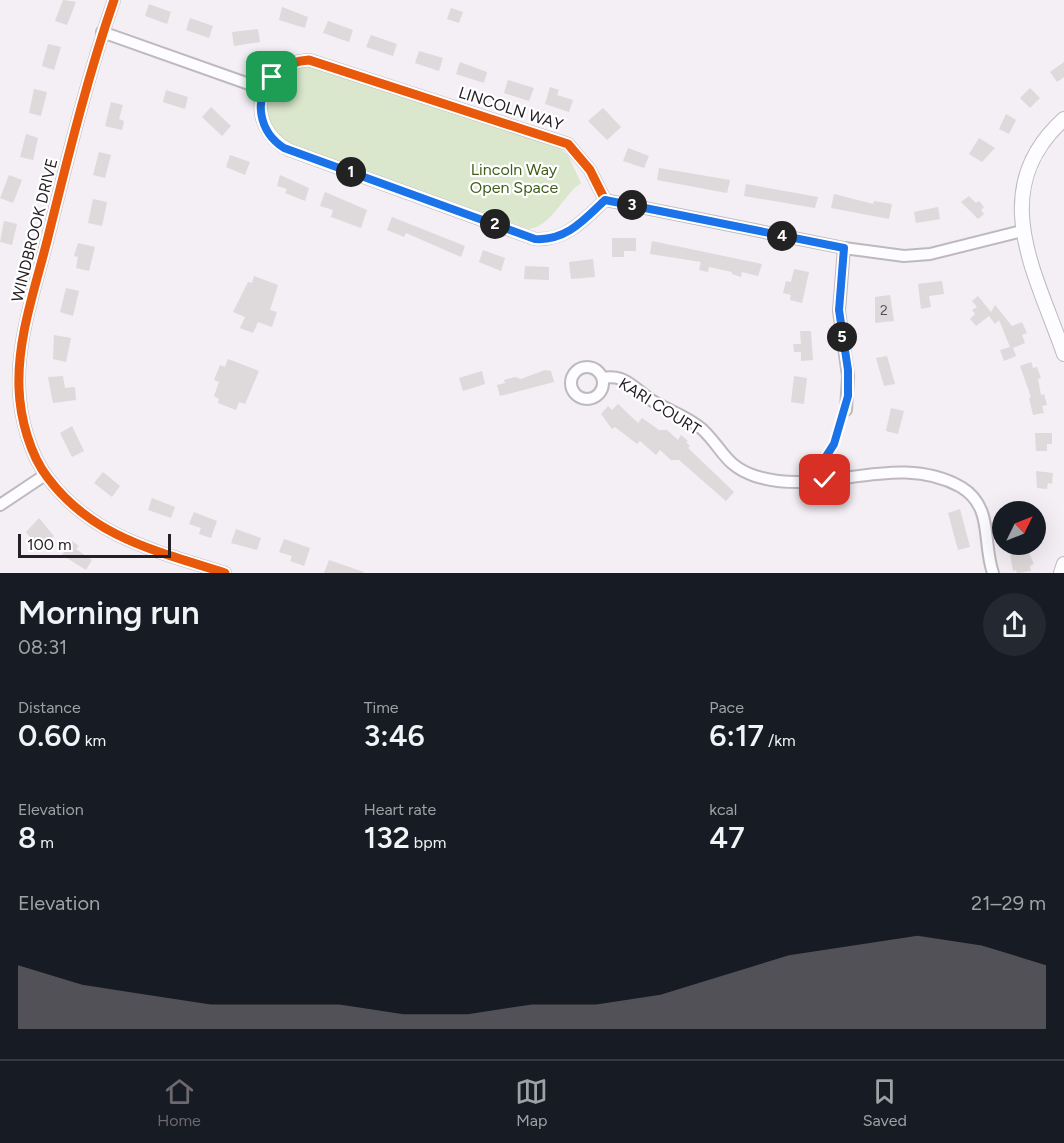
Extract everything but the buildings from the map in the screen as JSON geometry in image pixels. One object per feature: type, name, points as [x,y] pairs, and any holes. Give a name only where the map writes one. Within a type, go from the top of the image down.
[{"type":"street","name":"WINDBROOK DRIVE","points":[[114,0],[102,32],[27,319],[20,363],[22,416],[45,475],[78,510],[106,531],[225,573]]},
{"type":"street","points":[[102,32],[263,89],[260,106],[263,122],[272,138],[284,148],[535,239],[552,238],[565,234],[605,200],[844,248],[918,256],[1022,231]]},
{"type":"street","name":"LINCOLN WAY","points":[[263,89],[278,71],[292,63],[309,60],[324,63],[568,144],[590,170],[605,200]]},
{"type":"street","points":[[1064,119],[1046,138],[1028,170],[1021,200],[1022,231],[1064,354]]},
{"type":"street","points":[[844,248],[838,300],[848,376],[846,410]]},
{"type":"street","name":"KARI COURT","points":[[603,378],[624,381],[656,403],[689,419],[703,430],[727,461],[740,471],[783,482],[818,481],[909,471],[930,474],[960,487],[974,498],[983,513],[993,573]]},
{"type":"street","points":[[0,505],[45,475]]},
{"type":"street","points":[[1061,573],[1064,564]]},
{"type":"path","points":[[818,481],[820,466],[834,444],[846,410]]},
{"type":"green space","name":"Lincoln Way Open Space","points":[[311,66],[559,148],[568,155],[581,183],[551,216],[537,227],[529,229],[290,144],[278,136],[270,126],[266,115],[266,104],[273,85],[291,70]]},
{"type":"cycle path","points":[[114,0],[78,118],[28,312],[19,369],[21,411],[27,436],[42,469],[66,498],[85,515],[128,540],[225,573]]},
{"type":"cycle path","points":[[309,60],[568,144],[590,170],[605,200],[574,228],[556,237],[535,239],[289,150],[274,139],[265,126],[261,111],[262,97],[267,83],[277,72],[291,64],[309,60]]},
{"type":"route","points":[[272,77],[263,89],[261,114],[269,134],[284,148],[535,239],[552,238],[565,234],[575,228],[605,200],[844,248],[838,300],[848,370],[848,396],[846,410],[834,444],[820,467],[818,481],[825,480]]}]
